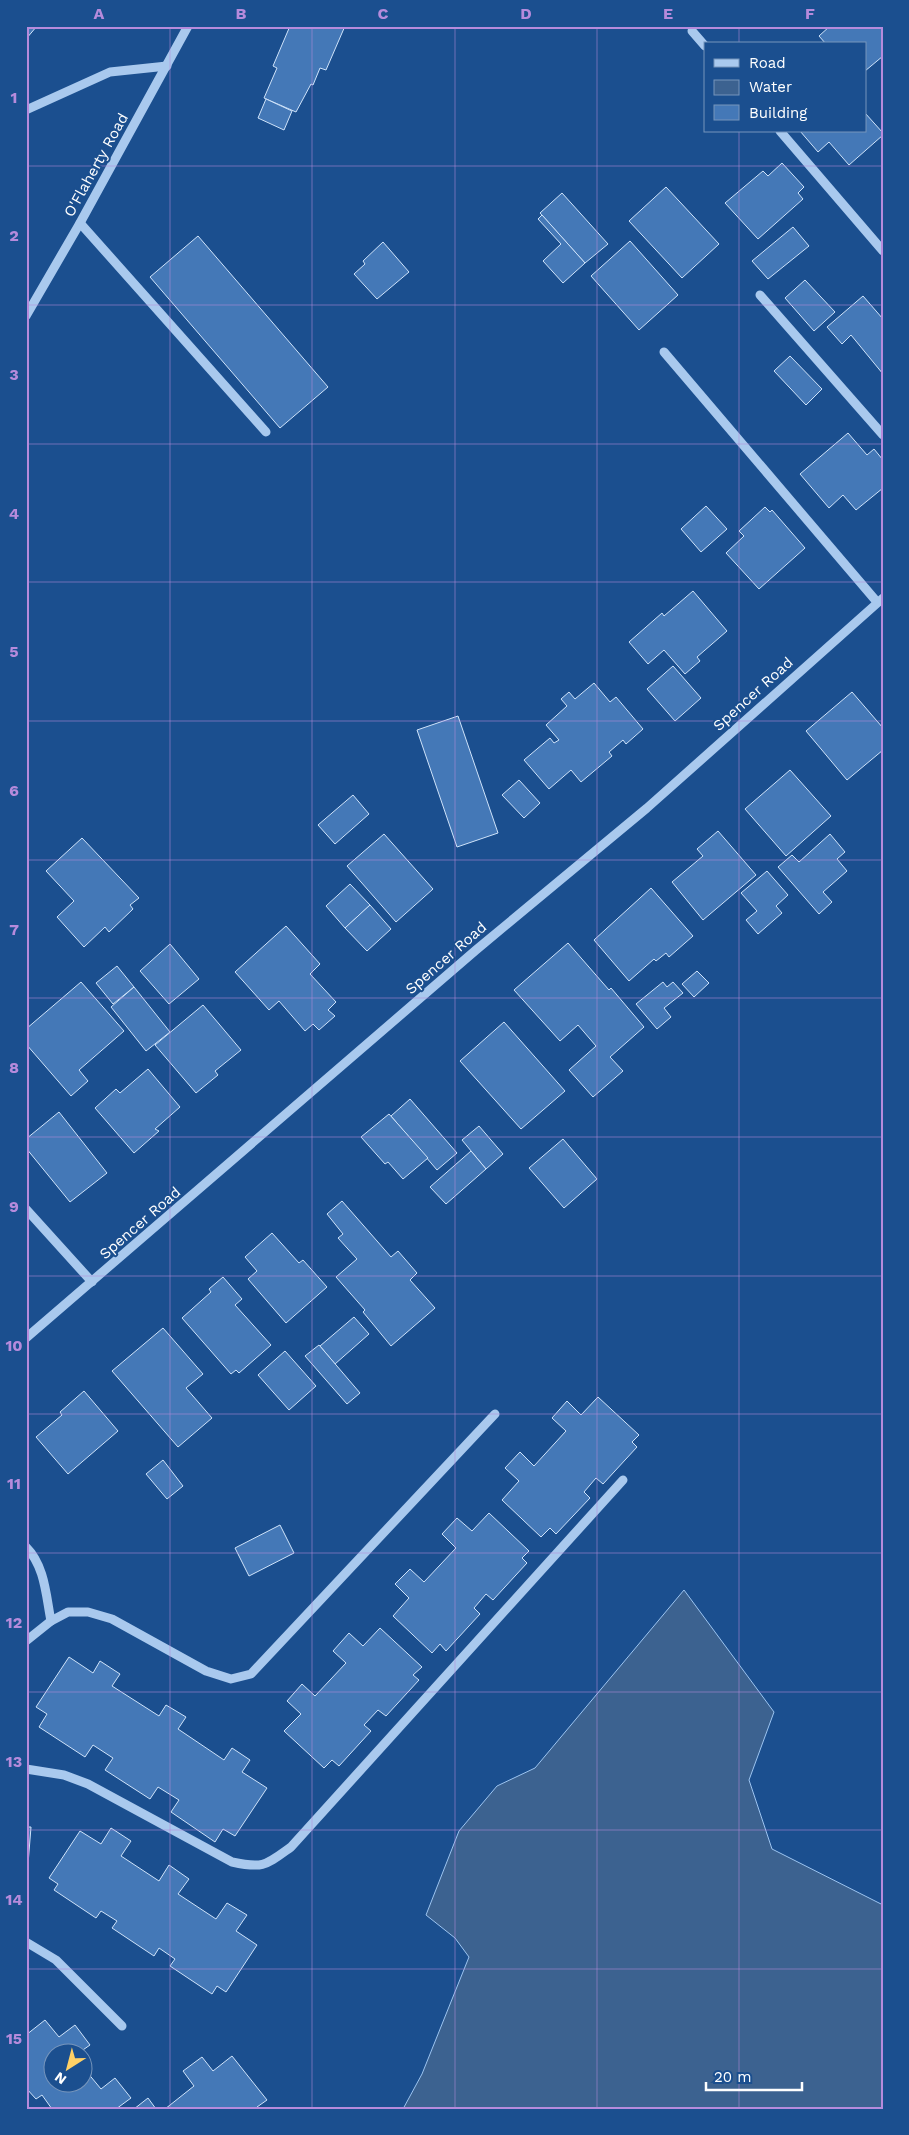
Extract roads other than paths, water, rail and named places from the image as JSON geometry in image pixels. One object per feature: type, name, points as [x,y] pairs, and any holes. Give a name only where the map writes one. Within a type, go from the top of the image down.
[{"type":"street","name":"O'Flaherty Road","points":[[26,316],[80,223],[188,26]]},
{"type":"street","points":[[692,31],[704,45]]},
{"type":"street","points":[[26,110],[110,72],[167,66]]},
{"type":"street","points":[[781,132],[883,251]]},
{"type":"street","points":[[80,223],[266,432]]},
{"type":"street","points":[[760,295],[883,435]]},
{"type":"street","points":[[664,352],[880,600]]},
{"type":"street","name":"Spencer Road","points":[[26,1338],[476,950],[647,808],[880,600]]},
{"type":"street","points":[[26,1209],[92,1282]]},
{"type":"street","points":[[26,1641],[51,1621],[68,1612],[88,1612],[112,1619],[206,1671],[231,1679],[251,1674],[494,1414]]},
{"type":"street","points":[[26,1768],[64,1776],[88,1784],[232,1862],[254,1867],[269,1863],[291,1847],[623,1480]]},
{"type":"street","points":[[26,1547],[36,1557],[51,1621]]},
{"type":"street","points":[[26,1942],[56,1960],[122,2026]]},
{"type":"water","points":[[684,1590],[774,1712],[749,1780],[772,1849],[883,1905],[883,2109],[403,2109],[422,2074],[469,1957],[455,1938],[426,1915],[459,1831],[497,1786],[535,1768]]}]
